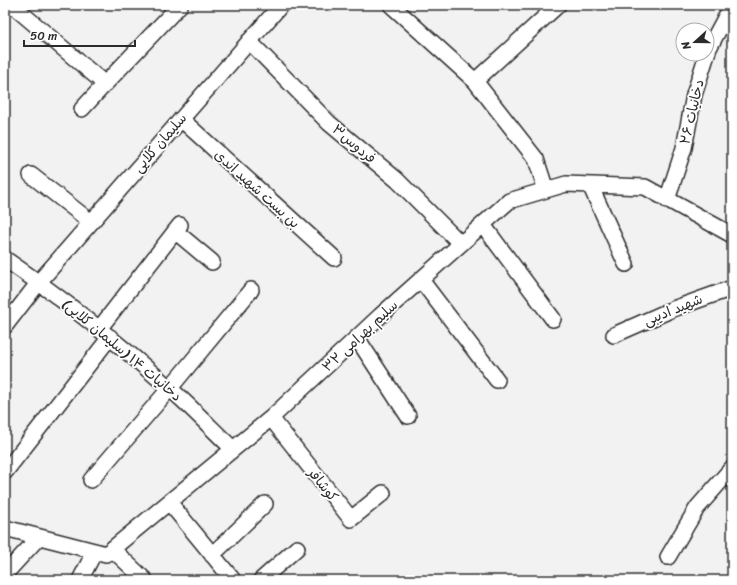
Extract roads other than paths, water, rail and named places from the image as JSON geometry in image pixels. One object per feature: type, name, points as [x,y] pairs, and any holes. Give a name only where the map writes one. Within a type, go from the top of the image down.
[{"type":"street","points":[[12,5],[106,84]]},
{"type":"street","points":[[82,109],[180,5]]},
{"type":"street","name":"سلیمان کلایی","points":[[5,326],[39,282],[281,5]]},
{"type":"street","points":[[391,5],[475,81],[536,159],[546,190]]},
{"type":"street","points":[[475,81],[558,5]]},
{"type":"street","name":"دخانیات ۲۶","points":[[667,200],[684,148],[694,95],[709,48],[732,5]]},
{"type":"street","name":"فردوس۳","points":[[249,41],[330,124],[397,180],[462,244]]},
{"type":"street","name":"بن بست شهید اندی","points":[[181,119],[334,258]]},
{"type":"street","points":[[31,175],[91,222]]},
{"type":"street","name":"سلیم بهرامی ۳۲","points":[[112,549],[271,418],[357,338],[510,201],[566,184],[645,187],[732,235]]},
{"type":"street","points":[[590,185],[626,264]]},
{"type":"street","points":[[483,225],[553,319]]},
{"type":"street","points":[[5,472],[178,228],[212,262]]},
{"type":"street","name":"دخانیات ۱۴ (سلیمان کلایی)","points":[[5,259],[39,282],[104,333],[170,388],[233,450]]},
{"type":"street","points":[[421,280],[497,380]]},
{"type":"street","name":"شهید ادیبی","points":[[614,335],[673,309],[732,288]]},
{"type":"street","points":[[91,480],[251,290]]},
{"type":"street","points":[[357,338],[408,416]]},
{"type":"street","name":"کوشافر","points":[[271,418],[351,519],[383,493]]},
{"type":"street","points":[[668,557],[696,508],[732,468]]},
{"type":"street","points":[[169,502],[233,580]]},
{"type":"street","points":[[212,555],[265,504]]},
{"type":"street","points":[[5,528],[106,554],[112,549],[145,580]]},
{"type":"street","points":[[5,574],[39,537]]},
{"type":"street","points":[[261,580],[297,548]]},
{"type":"street","points":[[80,580],[95,551]]}]
